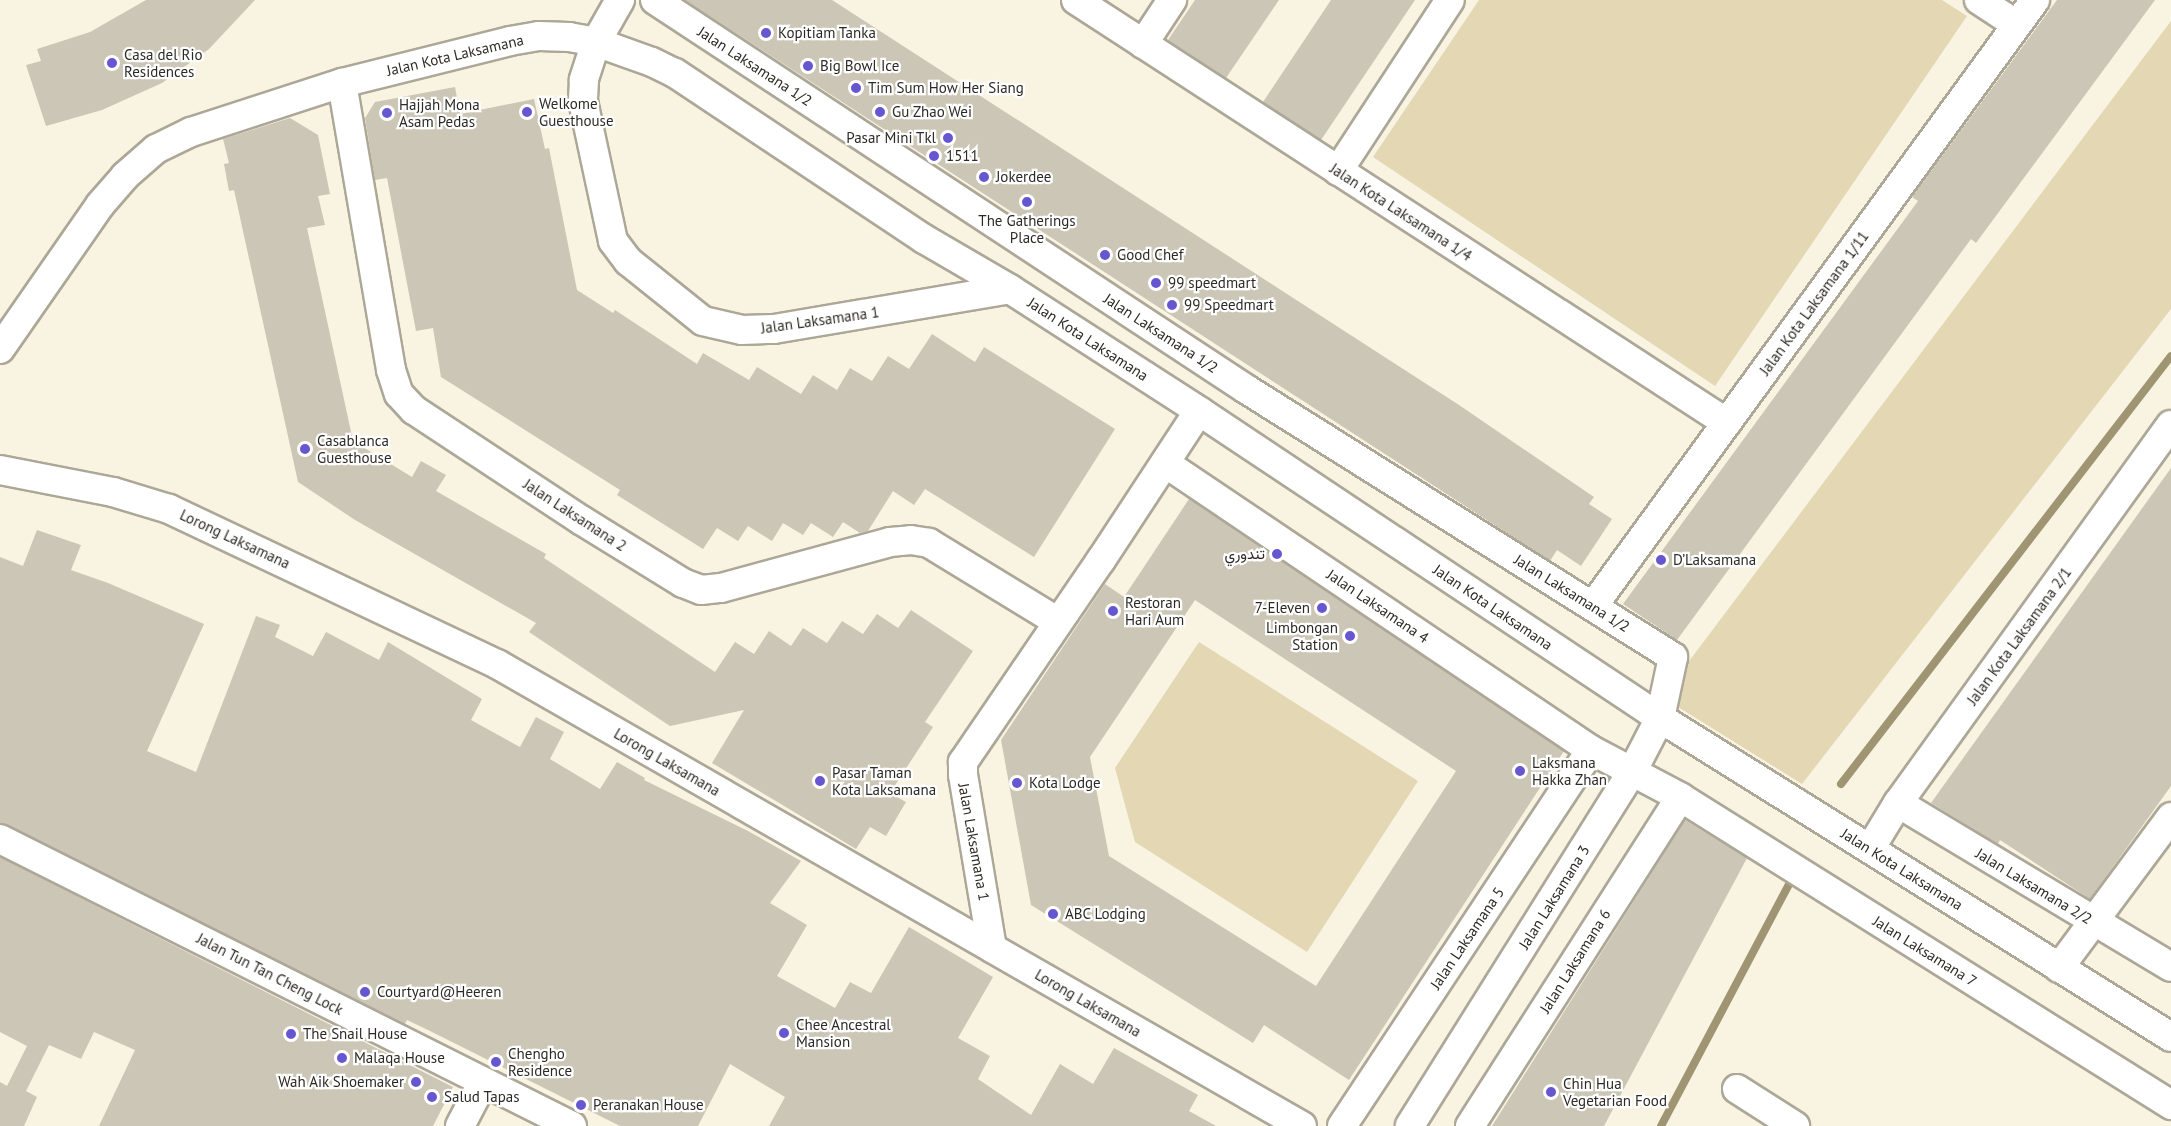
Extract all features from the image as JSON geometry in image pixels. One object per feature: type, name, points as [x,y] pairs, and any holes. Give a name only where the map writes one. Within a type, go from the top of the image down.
[{"type":"street","name":"Jalan Laksamana 1","points":[[620,0],[596,42],[584,80],[583,101],[613,241],[628,261],[703,321],[742,330],[774,329],[1010,290]]},
{"type":"street","name":"Jalan Laksamana 1/2","points":[[655,0],[1246,389],[1673,657]]},
{"type":"street","name":"Jalan Kota Laksamana 1/4","points":[[1076,0],[1727,423]]},
{"type":"street","points":[[1143,44],[1172,0]]},
{"type":"street","points":[[1338,171],[1450,0]]},
{"type":"street","points":[[1979,0],[2016,25]]},
{"type":"street","name":"Jalan Kota Laksamana 1/11","points":[[1593,606],[2035,0]]},
{"type":"street","name":"Jalan Kota Laksamana","points":[[0,349],[100,206],[125,176],[156,149],[191,132],[342,83],[510,40],[539,36],[569,37],[596,42],[652,62],[675,73],[924,239],[1010,290],[1199,411],[1660,718],[2171,1037]]},
{"type":"street","name":"Jalan Laksamana 2","points":[[342,83],[391,370],[399,394],[414,410],[581,520],[683,583],[701,590],[721,588],[890,542],[912,540],[929,543],[1057,621]]},
{"type":"street","name":"Jalan Laksamana 1","points":[[992,948],[963,775],[963,762],[1199,411]]},
{"type":"street","name":"Jalan Kota Laksamana 2/1","points":[[1870,849],[1898,803],[2171,425]]},
{"type":"street","name":"Jalan Laksamana 4","points":[[1165,463],[1591,750],[1633,770]]},
{"type":"street","name":"Lorong Laksamana","points":[[0,470],[113,492],[169,508],[497,664],[1302,1126]]},
{"type":"street","name":"Jalan Laksamana 3","points":[[1410,1126],[1633,770],[1660,718],[1673,657]]},
{"type":"street","name":"Jalan Laksamana 5","points":[[1342,1126],[1591,750]]},
{"type":"street","name":"Jalan Laksamana 7","points":[[1633,770],[1680,796],[2171,1105]]},
{"type":"street","name":"Jalan Laksamana 6","points":[[1470,1126],[1680,796]]},
{"type":"street","name":"Jalan Laksamana 2/2","points":[[1898,803],[2171,967]]},
{"type":"street","points":[[2059,968],[2092,920],[2171,817]]},
{"type":"street","name":"Jalan Tun Tan Cheng Lock","points":[[0,839],[572,1126]]},
{"type":"street","points":[[460,1126],[483,1082]]},
{"type":"street","points":[[1737,1089],[1795,1126]]},
{"type":"shaded area","points":[[1479,0],[1942,0],[1967,16],[1715,386],[1373,157]]},
{"type":"shaded area","points":[[2171,21],[2171,309],[1802,784],[1662,697]]},
{"type":"shaded area","points":[[1199,642],[1418,781],[1307,952],[1135,842],[1115,768]]},
{"type":"building","name":"Casa del Rio Residences","points":[[146,0],[255,0],[209,49],[162,83],[102,110],[46,126],[26,65],[41,61],[37,49],[90,32]]},
{"type":"building","points":[[685,0],[832,0],[1459,405],[1594,497],[1589,504],[1612,519],[1581,566],[1557,550],[1550,561]]},
{"type":"building","points":[[1195,0],[1279,0],[1226,78],[1168,40]]},
{"type":"building","points":[[1331,0],[1415,0],[1321,140],[1263,102]]},
{"type":"building","points":[[2057,0],[2155,0],[1976,243],[1971,239],[1677,640],[1623,604],[1918,201],[1912,197]]},
{"type":"building","points":[[455,87],[460,114],[534,99],[545,149],[549,148],[577,290],[613,313],[615,310],[697,364],[703,353],[749,380],[757,367],[801,394],[813,375],[837,390],[850,368],[872,381],[888,356],[909,369],[932,334],[975,362],[984,347],[1115,429],[1034,557],[925,489],[914,505],[893,491],[868,531],[860,533],[843,522],[833,537],[811,523],[803,535],[783,523],[772,541],[748,526],[738,541],[717,528],[703,549],[617,495],[620,490],[441,377],[433,328],[416,331],[387,178],[375,180],[365,118],[375,102]]},
{"type":"building","points":[[290,118],[318,135],[330,194],[318,196],[325,225],[307,228],[353,441],[412,477],[421,461],[446,475],[436,491],[546,554],[544,558],[715,672],[735,642],[754,654],[769,631],[791,646],[803,628],[827,643],[842,621],[863,634],[877,614],[898,628],[911,610],[973,651],[925,722],[933,727],[890,793],[906,802],[886,836],[870,827],[856,849],[712,763],[744,710],[670,726],[529,632],[536,623],[355,520],[298,482],[234,190],[229,191],[224,164],[229,163],[223,139]]},
{"type":"building","points":[[2171,468],[2171,786],[2090,899],[2000,840],[1998,844],[1931,803]]},
{"type":"building","points":[[1189,499],[1564,751],[1349,1080],[1264,1025],[1253,1043],[1031,905],[1001,740],[1105,584],[1124,597]],"holes":[[[1195,600],[1456,771],[1316,986],[1109,856],[1090,757]]]},
{"type":"building","points":[[37,530],[81,545],[71,570],[108,583],[204,624],[147,751],[196,772],[256,616],[280,625],[275,637],[313,656],[326,632],[379,660],[388,642],[482,699],[471,720],[520,747],[536,717],[564,732],[550,759],[600,789],[617,762],[645,778],[644,780],[748,831],[801,861],[770,903],[807,925],[777,976],[835,1008],[850,982],[871,993],[909,927],[993,977],[958,1038],[990,1056],[978,1079],[1031,1115],[1060,1064],[1093,1084],[1114,1048],[1198,1095],[1189,1111],[1216,1126],[769,1126],[785,1097],[730,1064],[698,1126],[620,1126],[407,1020],[405,1024],[0,823],[0,557],[23,566]]},
{"type":"building","points":[[1685,820],[1747,858],[1604,1126],[1492,1126]]},
{"type":"building","points":[[0,857],[453,1087],[433,1126],[99,1126],[135,1050],[94,1032],[81,1059],[49,1045],[26,1091],[37,1097],[24,1126],[0,1126],[0,1082],[7,1086],[27,1046],[0,1032]]},
{"type":"waterway","points":[[1841,784],[2171,356]]},
{"type":"waterway","points":[[1661,1126],[1794,875]]},
{"type":"place","name":"Kopitiam Tanka","points":[[766,33]]},
{"type":"place","name":"Casa del Rio Residences","points":[[112,63]]},
{"type":"place","name":"Big Bowl Ice","points":[[808,66]]},
{"type":"place","name":"Tim Sum How Her Siang","points":[[856,88]]},
{"type":"place","name":"Welkome Guesthouse","points":[[527,112]]},
{"type":"place","name":"Gu Zhao Wei","points":[[880,112]]},
{"type":"place","name":"Hajjah Mona Asam Pedas","points":[[387,113]]},
{"type":"place","name":"Pasar Mini Tkl","points":[[948,138]]},
{"type":"place","name":"1511","points":[[934,156]]},
{"type":"place","name":"Jokerdee","points":[[984,177]]},
{"type":"place","name":"The Gatherings Place","points":[[1027,202]]},
{"type":"place","name":"Good Chef","points":[[1105,255]]},
{"type":"place","name":"99 speedmart","points":[[1156,283]]},
{"type":"place","name":"99 Speedmart","points":[[1172,305]]},
{"type":"place","name":"Casablanca Guesthouse","points":[[305,449]]},
{"type":"place","name":"تندوري","points":[[1277,554]]},
{"type":"place","name":"D’Laksamana","points":[[1661,560]]},
{"type":"place","name":"7-Eleven","points":[[1322,608]]},
{"type":"place","name":"Restoran Hari Aum","points":[[1113,611]]},
{"type":"place","name":"Limbongan Station","points":[[1350,636]]},
{"type":"place","name":"Laksmana Hakka Zhan","points":[[1520,771]]},
{"type":"place","name":"Pasar Taman Kota Laksamana","points":[[820,781]]},
{"type":"place","name":"Kota Lodge","points":[[1017,783]]},
{"type":"place","name":"ABC Lodging","points":[[1053,914]]},
{"type":"place","name":"Courtyard@Heeren","points":[[365,992]]},
{"type":"place","name":"Chee Ancestral Mansion","points":[[784,1033]]},
{"type":"place","name":"The Snail House","points":[[291,1034]]},
{"type":"place","name":"Malaqa House","points":[[342,1058]]},
{"type":"place","name":"Chengho Residence","points":[[496,1062]]},
{"type":"place","name":"Wah Aik Shoemaker","points":[[416,1082]]},
{"type":"place","name":"Chin Hua Vegetarian Food","points":[[1551,1092]]},
{"type":"place","name":"Salud Tapas","points":[[432,1097]]},
{"type":"place","name":"Peranakan House","points":[[581,1105]]}]
